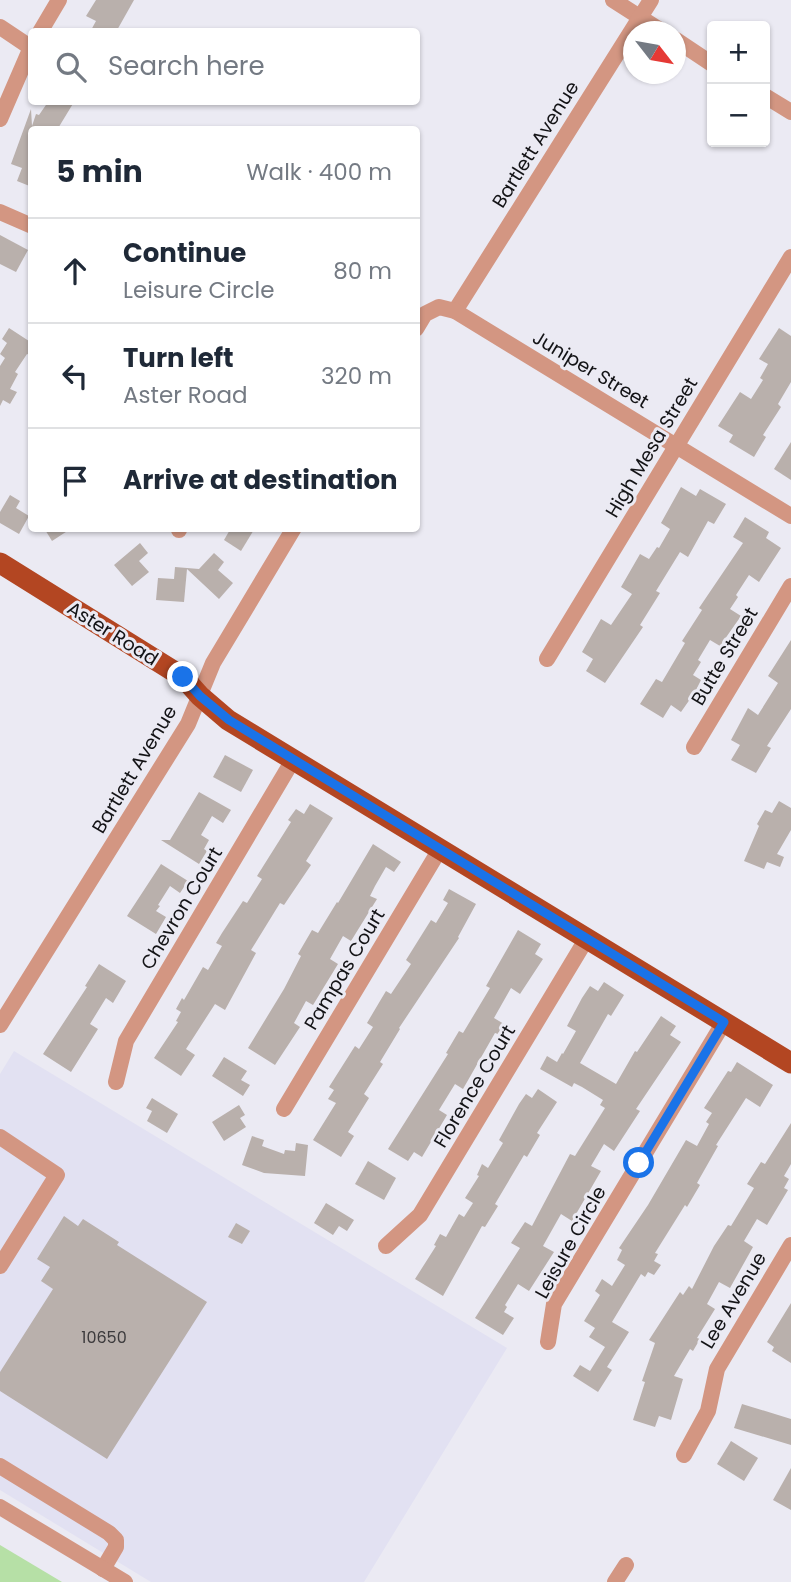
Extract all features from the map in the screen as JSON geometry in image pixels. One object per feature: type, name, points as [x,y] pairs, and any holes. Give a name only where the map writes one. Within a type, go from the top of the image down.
[{"type":"main road","name":"Aster Road","points":[[0,563],[183,677],[200,696],[229,720],[791,1063]]},
{"type":"street","points":[[42,28],[59,0]]},
{"type":"street","points":[[613,0],[647,21]]},
{"type":"street","name":"Bartlett Avenue","points":[[420,322],[425,314],[447,309],[650,0]]},
{"type":"street","points":[[0,27],[28,44]]},
{"type":"street","points":[[686,47],[707,61]]},
{"type":"street","points":[[0,119],[28,53]]},
{"type":"street","points":[[770,99],[791,112]]},
{"type":"street","points":[[0,212],[28,224]]},
{"type":"street","name":"High Mesa Street","points":[[547,659],[791,257]]},
{"type":"street","name":"Juniper Street","points":[[447,309],[791,516]]},
{"type":"street","name":"Bartlett Avenue","points":[[0,1025],[188,724],[213,663],[292,532]]},
{"type":"street","name":"Butte Street","points":[[694,747],[791,586]]},
{"type":"street","name":"Chevron Court","points":[[116,1082],[126,1041],[293,760]]},
{"type":"street","name":"Pampas Court","points":[[284,1109],[440,849]]},
{"type":"street","name":"Florence Court","points":[[386,1246],[420,1215],[587,938]]},
{"type":"street","name":"Leisure Circle","points":[[548,1342],[554,1304],[724,1022]]},
{"type":"street","points":[[0,1137],[57,1175],[0,1266]]},
{"type":"street","name":"Lee Avenue","points":[[684,1455],[708,1411],[717,1369],[791,1245]]},
{"type":"street","points":[[0,1466],[109,1533],[116,1540],[116,1547],[103,1569]]},
{"type":"street","points":[[0,1507],[125,1582]]},
{"type":"street","points":[[615,1582],[626,1565]]},
{"type":"shaded area","points":[[14,1051],[507,1348],[364,1582],[151,1582],[0,1490],[0,1074]]},
{"type":"green space","points":[[0,1545],[62,1582],[0,1582]]},
{"type":"building","points":[[96,0],[134,0],[118,28],[92,28],[96,21],[86,16]]},
{"type":"building","points":[[46,105],[72,105],[59,126],[32,126],[36,114],[39,115]]},
{"type":"building","points":[[31,109],[32,126],[28,126],[28,185],[17,181],[22,168],[11,164]]},
{"type":"building","points":[[0,235],[28,250],[16,272],[0,264]]},
{"type":"building","points":[[9,328],[28,340],[28,354],[15,372],[18,374],[10,389],[17,392],[10,404],[3,400],[0,406],[0,366],[5,358],[0,354],[7,343],[2,339]]},
{"type":"building","points":[[779,328],[791,336],[791,382],[754,457],[729,442],[733,435],[718,426],[740,392],[751,399],[763,380],[760,378],[768,364],[759,359]]},
{"type":"building","points":[[791,442],[791,480],[774,469]]},
{"type":"building","points":[[681,487],[696,496],[700,489],[726,504],[714,524],[708,521],[688,557],[680,552],[656,591],[660,593],[640,625],[643,627],[605,683],[586,671],[593,659],[582,652],[601,619],[611,625],[632,594],[621,587],[640,554],[649,559],[657,547],[659,548],[670,529],[661,523]]},
{"type":"building","points":[[10,495],[20,501],[16,508],[28,518],[19,534],[0,523],[0,512]]},
{"type":"building","points":[[745,517],[769,532],[766,538],[781,548],[759,582],[749,575],[736,595],[738,597],[730,609],[741,616],[720,646],[710,640],[693,675],[701,680],[695,692],[681,712],[671,705],[663,718],[640,704],[656,679],[662,682],[685,643],[682,641],[702,610],[699,608],[743,543],[733,537]]},
{"type":"building","points":[[46,532],[66,532],[52,541]]},
{"type":"building","points":[[229,532],[253,532],[241,551],[224,540]]},
{"type":"building","points":[[140,543],[148,553],[139,561],[149,572],[132,586],[114,565]]},
{"type":"building","points":[[214,553],[224,562],[218,570],[233,583],[219,599],[187,569],[184,602],[156,600],[158,578],[174,579],[175,567],[199,569]]},
{"type":"building","points":[[791,640],[791,709],[767,746],[771,748],[756,773],[731,760],[740,745],[731,740],[748,708],[758,715],[778,683],[768,676]]},
{"type":"building","points":[[225,755],[253,770],[241,792],[213,777]]},
{"type":"building","points":[[199,792],[231,810],[223,823],[212,816],[201,835],[209,840],[204,849],[207,851],[199,864],[161,840],[170,840]]},
{"type":"building","points":[[779,801],[791,808],[791,830],[777,854],[784,857],[780,867],[767,862],[764,869],[744,861],[765,810],[772,813]]},
{"type":"building","points":[[310,804],[333,818],[306,861],[311,865],[284,905],[280,903],[251,950],[256,953],[225,1010],[215,1004],[186,1049],[195,1055],[181,1076],[154,1058],[178,1022],[176,1021],[181,1012],[176,1009],[203,967],[208,970],[222,946],[216,943],[243,901],[247,903],[262,879],[257,876],[291,822],[288,820],[296,809],[304,814]]},
{"type":"building","points":[[373,844],[401,862],[394,872],[386,867],[370,896],[377,899],[351,941],[343,936],[330,959],[338,964],[313,1005],[306,1001],[294,1023],[300,1027],[275,1065],[248,1048],[284,989],[301,956],[298,954],[312,930],[318,933]]},
{"type":"building","points":[[161,864],[188,881],[180,893],[170,886],[158,905],[160,906],[156,911],[166,917],[156,934],[127,916]]},
{"type":"building","points":[[449,889],[476,904],[459,938],[399,1028],[380,1062],[383,1064],[364,1094],[369,1098],[348,1132],[354,1136],[341,1157],[313,1140],[336,1103],[328,1099],[334,1090],[329,1087],[355,1046],[359,1049],[373,1027],[367,1023],[386,991],[391,994],[411,964],[406,960],[431,920],[436,923],[448,903],[443,900]]},
{"type":"building","points":[[518,930],[541,944],[535,954],[543,959],[520,994],[511,988],[494,1018],[504,1024],[498,1034],[495,1033],[463,1089],[455,1084],[439,1110],[447,1115],[422,1157],[414,1152],[408,1161],[388,1149],[448,1054],[446,1053],[459,1031],[463,1033],[490,988],[486,986]]},
{"type":"building","points":[[99,964],[126,981],[113,1003],[106,998],[90,1024],[98,1029],[71,1072],[43,1054]]},
{"type":"building","points":[[604,982],[624,995],[611,1016],[608,1014],[580,1063],[616,1084],[635,1051],[637,1052],[661,1016],[676,1026],[670,1035],[681,1042],[636,1109],[640,1111],[614,1151],[604,1144],[591,1166],[601,1171],[572,1221],[561,1214],[543,1246],[554,1252],[529,1291],[518,1284],[505,1305],[507,1307],[504,1312],[514,1318],[503,1335],[475,1318],[520,1248],[511,1243],[525,1222],[532,1226],[570,1154],[575,1156],[605,1108],[600,1105],[603,1100],[582,1087],[574,1083],[572,1087],[540,1069],[547,1056],[557,1062],[563,1054],[576,1031],[567,1026],[582,998],[590,986],[598,991]]},
{"type":"building","points":[[224,1057],[247,1071],[241,1080],[250,1085],[243,1096],[212,1076]]},
{"type":"building","points":[[737,1062],[773,1085],[760,1107],[746,1098],[716,1145],[718,1146],[697,1183],[700,1185],[655,1253],[658,1254],[654,1261],[661,1265],[654,1275],[648,1272],[645,1277],[641,1274],[612,1322],[629,1332],[607,1367],[612,1370],[598,1392],[573,1376],[580,1365],[590,1371],[605,1347],[589,1337],[595,1328],[584,1321],[600,1295],[595,1291],[602,1279],[612,1286],[625,1265],[617,1260],[622,1250],[619,1248],[686,1140],[697,1146],[712,1113],[704,1108]]},
{"type":"building","points":[[538,1089],[557,1102],[443,1296],[415,1279],[436,1246],[434,1245],[440,1234],[446,1237],[459,1214],[464,1217],[473,1203],[465,1198],[479,1176],[477,1175],[482,1164],[488,1168],[503,1143],[499,1140],[519,1104],[526,1094],[532,1098]]},
{"type":"building","points":[[152,1098],[178,1114],[167,1133],[147,1121],[152,1111],[146,1108]]},
{"type":"building","points":[[239,1105],[245,1115],[240,1118],[246,1127],[224,1141],[212,1122]]},
{"type":"building","points":[[791,1123],[791,1164],[784,1176],[789,1179],[784,1188],[788,1190],[767,1225],[757,1219],[744,1241],[753,1247],[730,1288],[719,1282],[707,1304],[715,1309],[697,1338],[700,1339],[693,1351],[690,1349],[674,1376],[683,1379],[671,1420],[659,1416],[655,1427],[633,1420],[655,1343],[649,1340],[680,1292],[683,1295],[689,1286],[692,1289],[714,1246],[728,1225],[731,1226],[754,1188],[747,1184],[761,1162],[765,1164]]},
{"type":"building","points":[[252,1136],[264,1140],[262,1146],[284,1154],[285,1150],[295,1151],[296,1143],[308,1145],[305,1176],[264,1173],[242,1165]]},
{"type":"building","points":[[368,1161],[396,1178],[384,1200],[355,1184]]},
{"type":"building","points":[[326,1203],[354,1220],[347,1231],[339,1226],[333,1235],[314,1223]]},
{"type":"building","points":[[64,1216],[78,1226],[83,1219],[119,1242],[117,1245],[207,1302],[107,1459],[0,1391],[0,1372],[53,1289],[41,1281],[50,1267],[37,1259]]},
{"type":"building","points":[[236,1223],[250,1231],[242,1244],[228,1237]]},
{"type":"building","points":[[791,1303],[791,1363],[772,1351],[774,1347],[767,1342]]},
{"type":"building","points":[[742,1404],[791,1419],[791,1445],[734,1428]]},
{"type":"building","points":[[731,1441],[758,1458],[744,1481],[717,1464]]},
{"type":"building","points":[[791,1468],[791,1510],[773,1500]]},
{"type":"route","points":[[183,677],[200,696],[229,720],[724,1022],[639,1163]]}]
